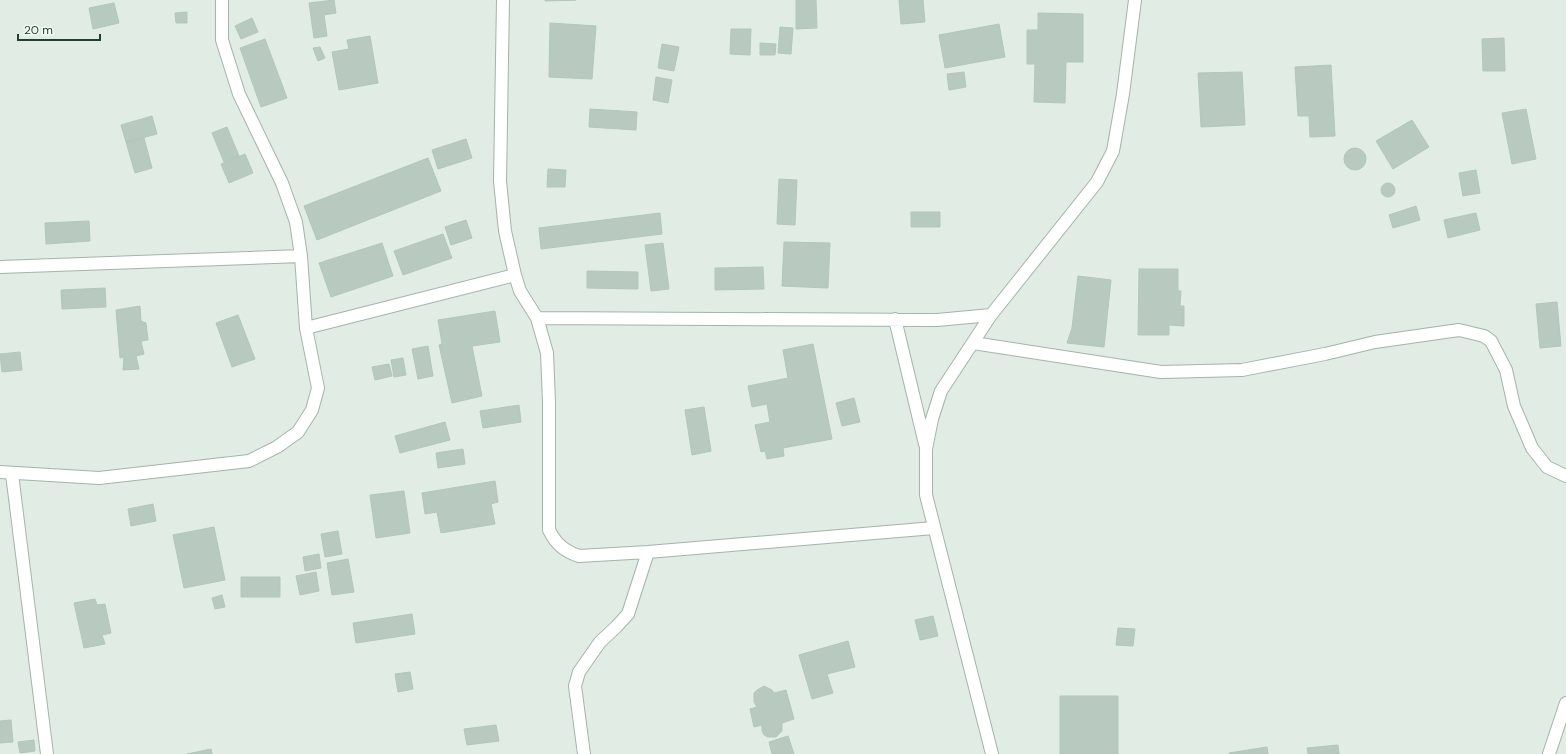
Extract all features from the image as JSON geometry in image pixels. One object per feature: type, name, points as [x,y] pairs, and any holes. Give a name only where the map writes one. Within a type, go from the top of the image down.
[{"type":"street","points":[[47,754],[6,473],[99,478],[249,461],[277,447],[298,432],[312,410],[318,388],[306,328],[301,256],[296,222],[282,183],[239,94],[230,67],[222,40],[222,0]]},
{"type":"street","points":[[503,0],[500,182],[505,231],[520,291],[537,318],[547,353],[549,410],[549,530],[560,547],[569,553],[579,556],[648,552],[934,528]]},
{"type":"street","points":[[992,754],[926,495],[926,449],[932,419],[941,391],[991,315],[1097,182],[1113,151],[1123,94],[1136,0]]},
{"type":"street","points":[[0,267],[301,256]]},
{"type":"street","points":[[306,328],[515,275]]},
{"type":"street","points":[[537,318],[937,320],[991,315]]},
{"type":"street","points":[[895,319],[926,449]]},
{"type":"street","points":[[973,343],[1161,372],[1242,370],[1325,354],[1376,342],[1459,330],[1484,336],[1491,341],[1506,370],[1514,406],[1532,448],[1547,467],[1566,476]]},
{"type":"street","points":[[584,754],[575,686],[579,672],[600,642],[628,614],[648,552]]},
{"type":"street","points":[[1548,754],[1566,703]]},
{"type":"building","points":[[334,0],[336,13],[324,15],[327,36],[314,38],[309,3]]},
{"type":"building","points":[[545,0],[576,0],[545,1]]},
{"type":"building","points":[[796,0],[816,0],[817,28],[796,29]]},
{"type":"building","points":[[899,0],[923,0],[925,22],[901,24]]},
{"type":"building","points":[[114,3],[119,23],[93,29],[89,8]]},
{"type":"building","points":[[187,12],[187,23],[176,23],[175,13]]},
{"type":"building","points":[[1038,13],[1083,14],[1083,62],[1066,62],[1065,103],[1034,102],[1035,64],[1027,64],[1027,30],[1038,30]]},
{"type":"building","points":[[252,18],[258,32],[241,39],[235,26]]},
{"type":"building","points":[[550,23],[596,26],[592,79],[549,77]]},
{"type":"building","points":[[999,24],[1005,57],[945,68],[939,35]]},
{"type":"building","points":[[780,27],[793,28],[791,54],[778,53]]},
{"type":"building","points":[[731,29],[751,29],[750,55],[730,54]]},
{"type":"building","points":[[370,36],[378,83],[339,90],[332,52],[349,49],[347,40]]},
{"type":"building","points":[[1504,38],[1505,71],[1483,71],[1482,39]]},
{"type":"building","points":[[265,39],[287,98],[261,107],[240,48]]},
{"type":"building","points":[[760,43],[776,44],[775,55],[760,55]]},
{"type":"building","points":[[662,44],[679,47],[674,71],[658,68]]},
{"type":"building","points":[[320,47],[325,58],[318,61],[313,48]]},
{"type":"building","points":[[1331,65],[1335,136],[1310,137],[1309,116],[1298,116],[1295,67]]},
{"type":"building","points":[[964,72],[966,87],[949,90],[947,74]]},
{"type":"building","points":[[1242,72],[1245,125],[1201,127],[1198,73]]},
{"type":"building","points":[[656,77],[672,80],[668,103],[653,100]]},
{"type":"building","points":[[590,109],[637,112],[636,130],[589,127]]},
{"type":"building","points":[[1526,109],[1536,159],[1512,164],[1502,113]]},
{"type":"building","points":[[152,116],[157,134],[126,142],[121,125]]},
{"type":"building","points":[[1412,120],[1429,147],[1393,169],[1376,141]]},
{"type":"building","points":[[227,127],[239,156],[224,162],[212,133]]},
{"type":"building","points":[[144,138],[152,168],[135,173],[126,142]]},
{"type":"building","points":[[466,139],[472,158],[438,169],[432,150]]},
{"type":"building","points":[[1355,148],[1363,151],[1366,159],[1363,167],[1355,170],[1347,167],[1344,159],[1347,151]]},
{"type":"building","points":[[245,154],[253,173],[229,183],[221,164]]},
{"type":"building","points":[[428,158],[441,191],[317,240],[304,206]]},
{"type":"building","points":[[548,169],[566,170],[565,187],[547,187]]},
{"type":"building","points":[[1476,170],[1480,193],[1463,196],[1459,173]]},
{"type":"building","points":[[779,179],[797,180],[795,225],[777,224]]},
{"type":"building","points":[[1385,183],[1391,183],[1395,187],[1395,193],[1391,197],[1385,197],[1381,193],[1381,187]]},
{"type":"building","points":[[1416,206],[1420,220],[1393,228],[1389,215]]},
{"type":"building","points":[[911,212],[940,212],[940,227],[911,227]]},
{"type":"building","points":[[660,213],[662,234],[541,249],[539,228]]},
{"type":"building","points":[[1476,213],[1480,230],[1448,238],[1444,220]]},
{"type":"building","points":[[466,220],[472,238],[451,245],[445,227]]},
{"type":"building","points":[[89,221],[90,241],[46,244],[45,223]]},
{"type":"building","points":[[443,234],[452,258],[403,275],[394,251]]},
{"type":"building","points":[[784,242],[830,243],[828,288],[782,286]]},
{"type":"building","points":[[382,243],[393,276],[331,297],[319,263]]},
{"type":"building","points":[[663,243],[669,289],[651,291],[645,245]]},
{"type":"building","points":[[763,267],[764,289],[715,290],[715,268]]},
{"type":"building","points":[[1139,269],[1178,269],[1178,291],[1181,291],[1180,306],[1184,306],[1184,326],[1169,325],[1169,335],[1138,335]]},
{"type":"building","points":[[587,271],[638,272],[638,289],[587,288]]},
{"type":"building","points":[[1078,276],[1111,280],[1104,347],[1067,343],[1072,328]]},
{"type":"building","points":[[105,288],[106,307],[62,309],[61,290]]},
{"type":"building","points":[[1557,302],[1561,346],[1540,348],[1536,304]]},
{"type":"building","points":[[140,306],[141,321],[146,323],[148,340],[141,341],[144,354],[136,356],[139,369],[123,370],[124,357],[120,358],[116,310]]},
{"type":"building","points":[[495,311],[500,342],[472,346],[482,396],[452,403],[439,345],[442,344],[438,320]]},
{"type":"building","points":[[238,315],[255,359],[232,367],[216,323]]},
{"type":"building","points":[[813,344],[832,439],[783,448],[784,456],[767,459],[765,451],[761,452],[755,425],[770,422],[767,404],[752,407],[748,386],[788,378],[783,350]]},
{"type":"building","points":[[428,346],[433,376],[418,379],[412,349]]},
{"type":"building","points":[[20,352],[22,370],[2,372],[0,354]]},
{"type":"building","points":[[403,358],[406,375],[394,377],[391,360]]},
{"type":"building","points":[[389,364],[392,376],[375,380],[372,367]]},
{"type":"building","points":[[854,398],[860,422],[842,426],[836,403]]},
{"type":"building","points":[[519,405],[521,422],[483,428],[480,411]]},
{"type":"building","points":[[704,407],[711,451],[692,455],[685,410]]},
{"type":"building","points":[[445,422],[450,440],[400,453],[395,436]]},
{"type":"building","points":[[463,449],[465,464],[438,468],[436,453]]},
{"type":"building","points":[[495,481],[498,502],[491,504],[495,524],[441,533],[437,512],[425,514],[422,493]]},
{"type":"building","points":[[404,491],[410,533],[376,538],[370,495]]},
{"type":"building","points":[[153,504],[156,521],[131,526],[128,509]]},
{"type":"building","points":[[214,527],[225,580],[184,588],[173,535]]},
{"type":"building","points":[[338,531],[342,554],[325,557],[321,534]]},
{"type":"building","points":[[319,554],[321,568],[305,571],[303,557]]},
{"type":"building","points":[[348,559],[354,592],[332,595],[327,563]]},
{"type":"building","points":[[316,572],[319,591],[300,595],[296,576]]},
{"type":"building","points":[[241,577],[280,577],[280,597],[241,597]]},
{"type":"building","points":[[222,595],[225,607],[215,609],[212,598]]},
{"type":"building","points":[[95,599],[97,605],[105,604],[111,633],[102,635],[105,644],[84,648],[74,603]]},
{"type":"building","points":[[412,614],[415,634],[356,643],[353,623]]},
{"type":"building","points":[[933,616],[938,636],[920,640],[915,620]]},
{"type":"building","points":[[1118,628],[1135,629],[1133,646],[1116,645]]},
{"type":"building","points":[[848,641],[855,667],[827,674],[833,693],[812,699],[799,655]]},
{"type":"building","points":[[410,672],[413,689],[398,692],[395,674]]},
{"type":"building","points":[[764,686],[772,690],[774,693],[786,690],[794,719],[782,723],[782,731],[776,737],[768,737],[764,735],[762,725],[754,727],[750,709],[757,707],[754,702],[754,693]]},
{"type":"building","points":[[1060,696],[1118,696],[1118,754],[1060,754]]},
{"type":"building","points":[[11,720],[13,742],[0,743],[0,721]]},
{"type":"building","points":[[496,725],[499,741],[467,745],[464,729]]},
{"type":"building","points":[[788,736],[794,754],[772,754],[769,742]]},
{"type":"building","points":[[34,740],[35,751],[20,753],[18,742]]},
{"type":"building","points":[[1338,745],[1339,754],[1308,754],[1307,748]]},
{"type":"building","points":[[1267,747],[1268,754],[1229,754],[1229,753]]},
{"type":"building","points":[[211,749],[212,754],[187,754]]}]
